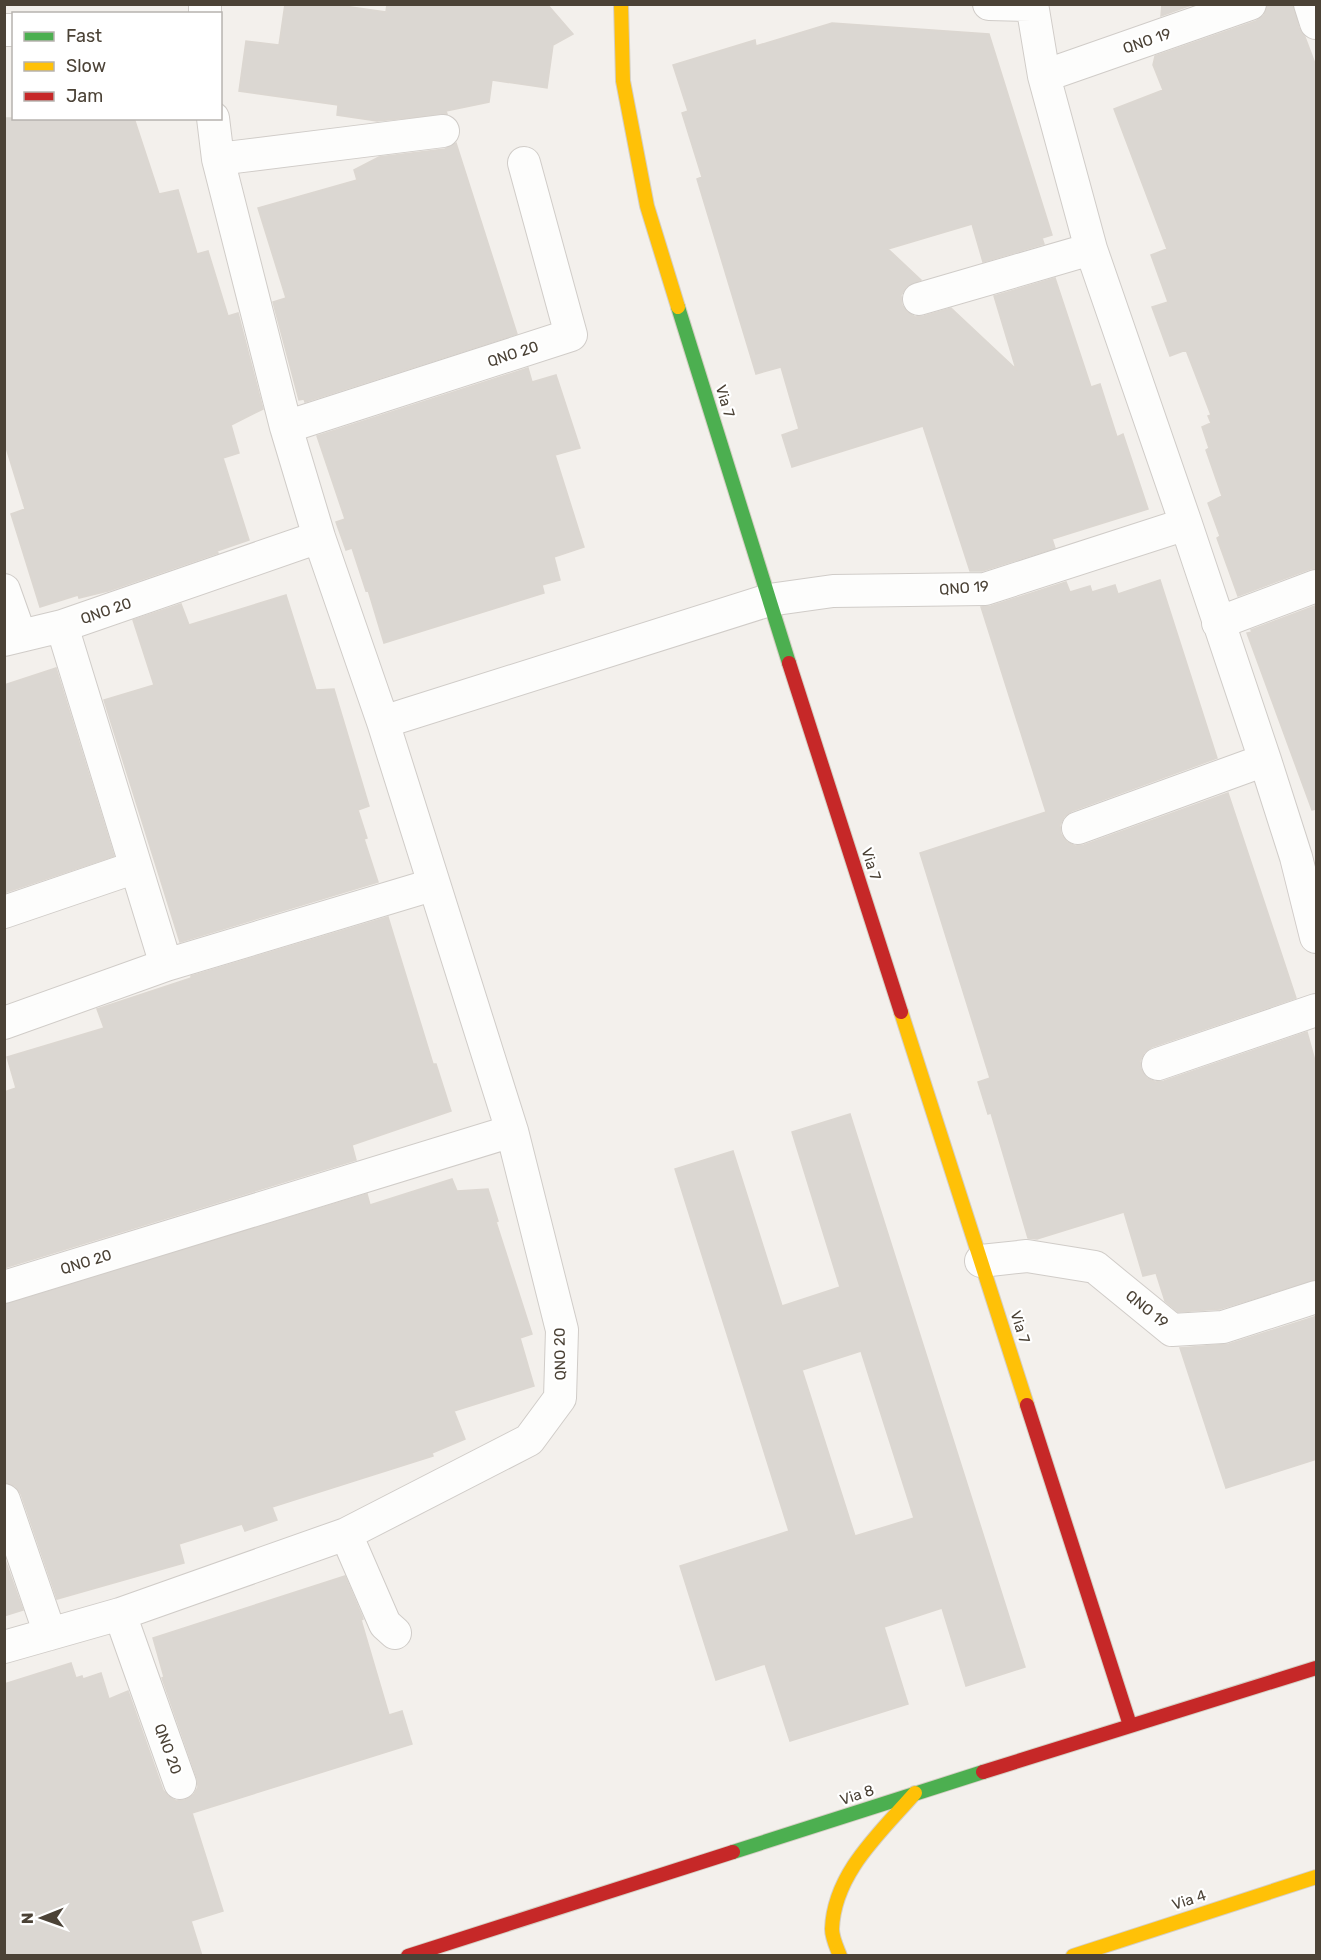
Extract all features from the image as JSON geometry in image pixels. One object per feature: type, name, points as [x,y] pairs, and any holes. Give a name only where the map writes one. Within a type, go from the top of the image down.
[{"type":"main road","name":"Via 7","points":[[621,5],[623,81],[647,206],[769,600],[1130,1725]]},
{"type":"main road","name":"Via 8","points":[[408,1956],[915,1793],[1317,1668]]},
{"type":"main road","points":[[840,1956],[832,1931],[839,1893],[857,1860],[915,1793]]},
{"type":"main road","name":"Via 4","points":[[1073,1956],[1317,1877]]},
{"type":"street","points":[[621,5],[630,4]]},
{"type":"street","points":[[989,4],[1032,5],[1044,76],[1091,249],[1265,760],[1306,854],[1317,937]]},
{"type":"street","name":"QNO 19","points":[[1044,76],[1250,4]]},
{"type":"street","points":[[1310,4],[1317,23]]},
{"type":"street","name":"QNO 20","points":[[4,1647],[120,1614],[346,1534],[529,1440],[560,1398],[562,1330],[512,1131],[432,885],[383,722],[319,537],[286,427],[218,159],[213,120]]},
{"type":"street","points":[[218,159],[443,131]]},
{"type":"street","name":"QNO 20","points":[[286,427],[571,335],[525,163]]},
{"type":"street","points":[[919,299],[1091,249]]},
{"type":"street","name":"QNO 19","points":[[769,600],[833,591],[985,589],[1186,524]]},
{"type":"street","name":"QNO 20","points":[[4,590],[12,637],[62,626],[319,537]]},
{"type":"street","points":[[1218,623],[1317,586]]},
{"type":"street","points":[[383,722],[769,600]]},
{"type":"street","name":"QNO 20","points":[[62,626],[166,965]]},
{"type":"street","points":[[1078,828],[1265,760]]},
{"type":"street","points":[[4,912],[136,867]]},
{"type":"street","points":[[4,1023],[166,965],[432,885]]},
{"type":"street","points":[[1158,1064],[1317,1010]]},
{"type":"street","name":"QNO 20","points":[[4,1287],[512,1131]]},
{"type":"street","name":"QNO 19","points":[[981,1261],[1027,1256],[1095,1267],[1172,1330],[1223,1327],[1317,1297]]},
{"type":"street","points":[[4,1500],[50,1634]]},
{"type":"street","points":[[346,1534],[385,1624],[395,1633]]},
{"type":"street","name":"QNO 20","points":[[120,1614],[180,1783]]},
{"type":"building","points":[[285,4],[330,4],[386,12],[387,4],[547,4],[573,34],[553,45],[547,88],[492,80],[489,102],[446,111],[447,114],[377,121],[337,115],[338,105],[239,91],[246,41],[279,45]]},
{"type":"building","points":[[1162,4],[1194,4],[1161,16]]},
{"type":"building","points":[[1268,4],[1293,4],[1299,28],[1305,37],[1317,69],[1317,568],[1238,596],[1217,538],[1220,536],[1208,503],[1222,496],[1206,450],[1209,448],[1202,427],[1211,423],[1208,416],[1211,415],[1186,350],[1170,356],[1152,307],[1168,302],[1151,255],[1167,249],[1114,109],[1163,90],[1153,65],[1155,56],[1256,21],[1264,15]]},
{"type":"building","points":[[832,23],[989,34],[1052,235],[1042,238],[1044,244],[983,262],[972,224],[888,249],[921,280],[906,287],[901,295],[902,305],[915,317],[951,308],[1016,369],[994,296],[1055,278],[1091,387],[1100,384],[1117,437],[1123,434],[1148,509],[1052,539],[1055,548],[982,571],[970,571],[923,426],[792,467],[782,435],[799,429],[781,367],[756,374],[697,179],[702,177],[682,113],[688,111],[673,65],[755,40],[756,46]]},
{"type":"building","points":[[5,118],[12,118],[12,120],[135,120],[159,194],[178,190],[197,254],[208,251],[228,316],[238,313],[263,409],[231,425],[239,453],[223,458],[249,540],[108,591],[79,598],[78,595],[40,607],[11,514],[25,509],[4,441]]},
{"type":"building","points":[[456,143],[517,334],[305,402],[304,399],[299,400],[273,302],[286,298],[258,208],[357,180],[354,170],[379,157],[445,149]]},
{"type":"building","points":[[528,368],[532,382],[556,375],[580,448],[555,455],[584,547],[554,557],[560,580],[542,585],[544,593],[384,643],[352,548],[346,550],[336,522],[345,519],[317,436]]},
{"type":"building","points":[[1160,580],[1217,758],[1072,811],[1064,817],[1060,825],[1061,834],[1067,842],[1075,846],[1084,845],[1228,793],[1296,998],[1152,1047],[1144,1053],[1140,1061],[1141,1069],[1147,1078],[1155,1082],[1164,1081],[1307,1032],[1317,1068],[1317,1279],[1220,1309],[1178,1312],[1165,1301],[1156,1273],[1143,1276],[1124,1212],[1037,1239],[1028,1238],[991,1113],[988,1114],[978,1082],[990,1078],[920,853],[1046,812],[981,607],[991,606],[1066,582],[1070,592],[1090,586],[1092,592],[1115,585],[1118,594]]},
{"type":"building","points":[[286,595],[316,690],[334,689],[369,806],[358,810],[367,838],[364,839],[378,882],[180,942],[104,700],[154,685],[133,620],[181,604],[189,625]]},
{"type":"building","points":[[1315,606],[1317,610],[1317,809],[1312,810],[1247,633]]},
{"type":"building","points":[[56,668],[114,856],[4,893],[4,685]]},
{"type":"building","points":[[388,917],[433,1064],[436,1064],[451,1111],[352,1145],[356,1160],[4,1268],[4,1092],[16,1088],[7,1057],[104,1028],[97,1009],[191,978],[191,976]]},
{"type":"building","points":[[850,1114],[1025,1667],[966,1686],[942,1608],[884,1627],[908,1704],[790,1741],[765,1664],[716,1680],[680,1566],[789,1531],[675,1169],[733,1151],[782,1306],[840,1287],[792,1132]],"holes":[[[861,1351],[914,1518],[855,1536],[802,1370]]]},
{"type":"building","points":[[452,1179],[457,1191],[488,1189],[498,1221],[496,1222],[532,1334],[520,1338],[534,1386],[454,1411],[465,1439],[432,1453],[433,1456],[272,1507],[277,1520],[245,1531],[242,1524],[179,1544],[184,1563],[57,1599],[21,1494],[15,1486],[4,1482],[4,1304],[367,1194],[370,1205]]},
{"type":"building","points":[[1317,1316],[1317,1459],[1226,1488],[1180,1348],[1229,1344]]},
{"type":"building","points":[[4,1557],[23,1610],[4,1616]]},
{"type":"building","points":[[345,1576],[363,1619],[361,1620],[389,1715],[402,1711],[412,1744],[192,1813],[223,1911],[191,1921],[202,1956],[4,1956],[4,1684],[71,1663],[76,1678],[82,1676],[83,1679],[101,1673],[109,1699],[128,1691],[163,1790],[176,1801],[185,1800],[194,1794],[198,1787],[197,1778],[162,1678],[164,1677],[153,1638]]},
{"type":"traffic: fast","points":[[678,307],[789,663]]},
{"type":"traffic: fast","points":[[733,1852],[983,1772]]},
{"type":"traffic: slow","points":[[621,4],[623,81],[647,206],[678,307]]},
{"type":"traffic: slow","points":[[901,1012],[1027,1405]]},
{"type":"traffic: slow","points":[[840,1956],[832,1929],[841,1890],[861,1855],[915,1793]]},
{"type":"traffic: slow","points":[[1073,1956],[1316,1877]]},
{"type":"traffic: jam","points":[[789,663],[901,1012]]},
{"type":"traffic: jam","points":[[1027,1405],[1130,1725]]},
{"type":"traffic: jam","points":[[983,1772],[1316,1668]]},
{"type":"traffic: jam","points":[[408,1956],[733,1852]]}]
